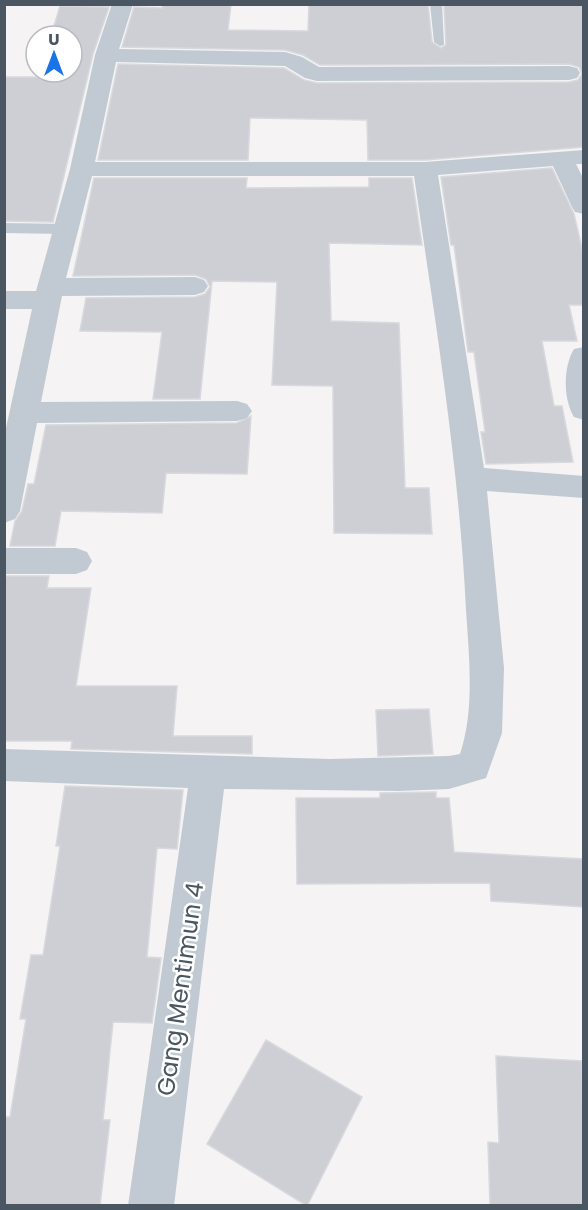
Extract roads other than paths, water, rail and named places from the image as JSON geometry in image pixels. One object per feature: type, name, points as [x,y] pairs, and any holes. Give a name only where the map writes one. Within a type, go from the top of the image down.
[{"type":"street","points":[[4,511],[48,293],[82,169],[106,55],[123,4]]},
{"type":"street","points":[[106,55],[285,59],[300,63],[309,72],[327,74],[569,73]]},
{"type":"street","points":[[82,169],[425,169],[572,158],[584,207]]},
{"type":"street","points":[[4,765],[208,773],[451,774],[472,768],[479,758],[483,740],[484,606],[472,478],[425,169]]},
{"type":"street","points":[[4,300],[48,293],[195,286]]},
{"type":"street","points":[[584,356],[580,370],[584,410]]},
{"type":"street","points":[[24,413],[237,411]]},
{"type":"street","points":[[472,478],[584,487]]},
{"type":"street","points":[[4,561],[76,561]]},
{"type":"street","name":"Gang Mentimun 4","points":[[151,1206],[208,773]]},
{"type":"lane","points":[[436,4],[441,42]]},
{"type":"lane","points":[[4,228],[66,229]]}]
